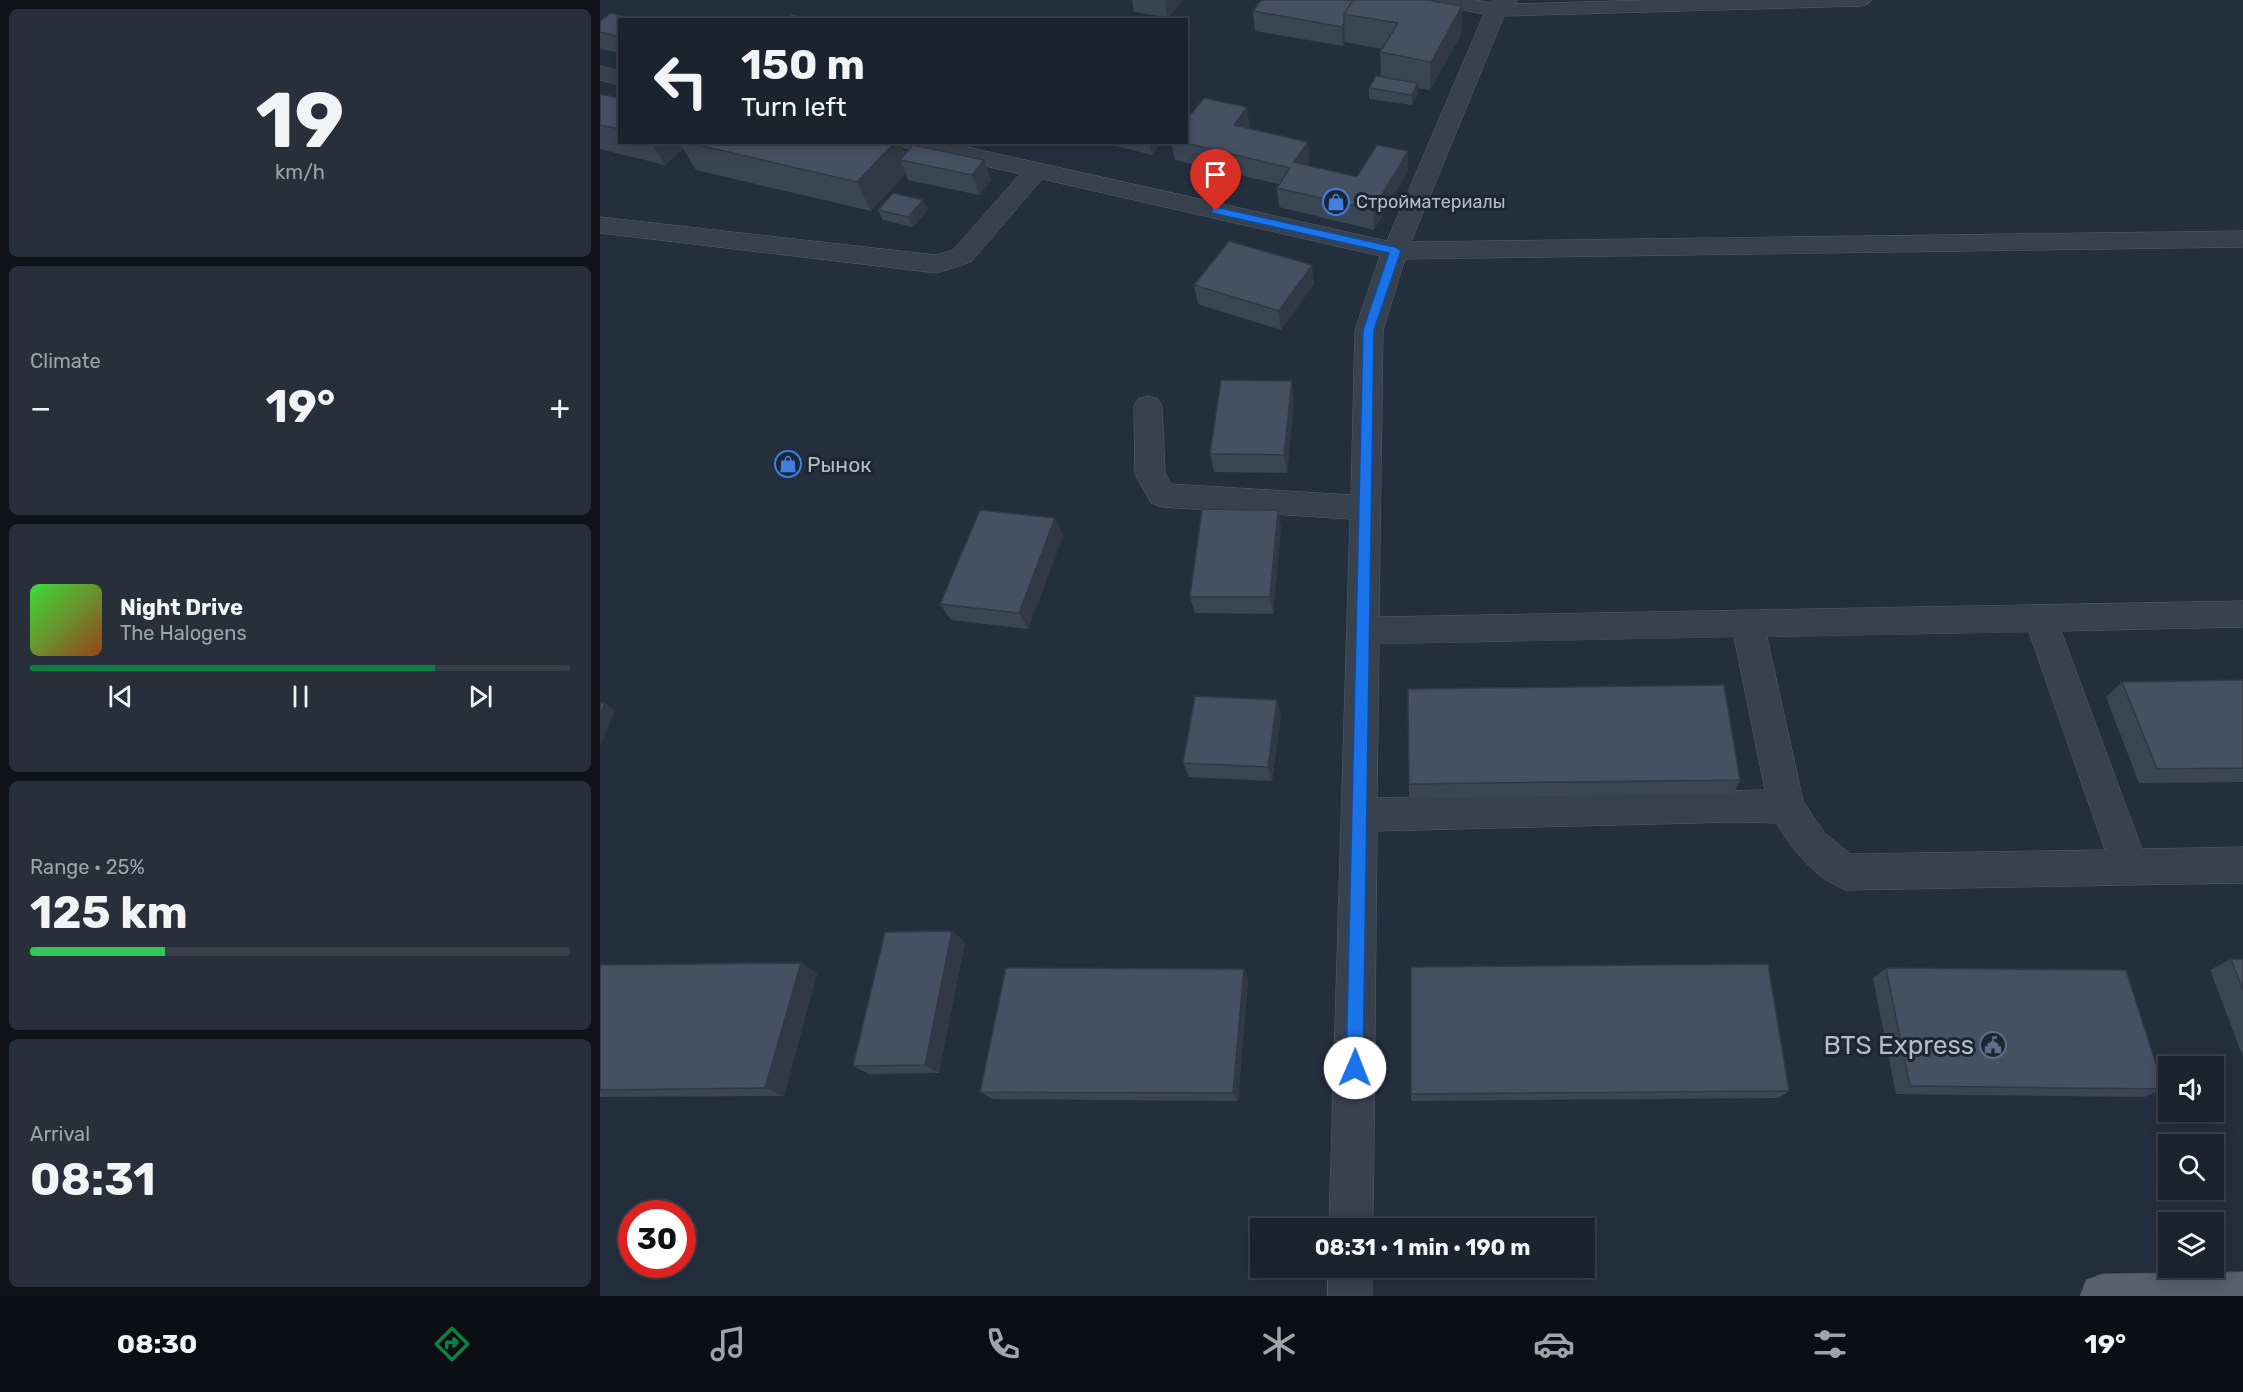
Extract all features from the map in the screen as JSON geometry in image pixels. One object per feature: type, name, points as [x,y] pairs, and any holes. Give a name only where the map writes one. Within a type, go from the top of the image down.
[{"type":"main road","points":[[2102,1296],[2243,1294]]},
{"type":"street","points":[[1439,0],[1502,5],[1861,0]]},
{"type":"street","points":[[1351,1218],[1369,330],[1395,251],[1502,5]]},
{"type":"street","points":[[600,73],[618,78]]},
{"type":"street","points":[[919,144],[1395,251],[2243,239]]},
{"type":"street","points":[[600,225],[937,264],[962,256],[1036,171]]},
{"type":"street","points":[[1148,406],[1150,474],[1162,495],[1366,507]]},
{"type":"street","points":[[1364,631],[2243,614]]},
{"type":"street","points":[[2040,618],[2129,866]]},
{"type":"street","points":[[1748,624],[1786,807],[1811,846],[1827,862],[1846,872],[2243,865]]},
{"type":"street","points":[[1360,815],[1736,805],[1786,807]]},
{"type":"street","points":[[1350,1278],[1350,1296]]},
{"type":"building","points":[[1261,0],[1353,0],[1344,14],[1342,27],[1253,11]]},
{"type":"building","points":[[1353,0],[1428,0],[1462,6],[1431,62],[1380,52],[1398,23],[1344,14]]},
{"type":"building","points":[[611,13],[629,18],[618,18],[618,36],[600,32],[600,21]]},
{"type":"building","points":[[792,14],[807,18],[788,18]]},
{"type":"building","points":[[1376,76],[1418,83],[1412,95],[1369,88]]},
{"type":"building","points":[[600,94],[618,98],[618,129],[600,125]]},
{"type":"building","points":[[1204,98],[1247,107],[1234,125],[1308,142],[1294,162],[1357,177],[1377,145],[1408,151],[1373,210],[1277,188],[1290,168],[1188,144],[1188,118]]},
{"type":"building","points":[[694,144],[893,144],[857,182]]},
{"type":"building","points":[[913,145],[984,160],[972,175],[900,160]]},
{"type":"building","points":[[893,193],[923,200],[908,217],[878,210]]},
{"type":"building","points":[[1229,241],[1312,265],[1279,311],[1194,285]]},
{"type":"building","points":[[1221,380],[1292,381],[1284,455],[1210,454]]},
{"type":"building","points":[[1202,509],[1278,510],[1270,597],[1190,597]]},
{"type":"building","points":[[980,510],[1055,518],[1019,613],[940,604]]},
{"type":"building","points":[[2243,680],[2243,768],[2157,769],[2122,682]]},
{"type":"building","points":[[1724,685],[1740,780],[1409,784],[1408,689]]},
{"type":"building","points":[[1195,696],[1277,700],[1268,767],[1183,763]]},
{"type":"building","points":[[600,703],[605,703],[600,715]]},
{"type":"building","points":[[952,931],[925,1065],[853,1066],[885,932]]},
{"type":"building","points":[[2231,959],[2243,959],[2243,990]]},
{"type":"building","points":[[801,963],[765,1088],[600,1090],[600,965]]},
{"type":"building","points":[[1768,964],[1789,1091],[1411,1094],[1411,967]]},
{"type":"building","points":[[1006,968],[1244,969],[1233,1093],[980,1092]]},
{"type":"building","points":[[1886,968],[2126,970],[2158,1070],[2158,1089],[1910,1086]]},
{"type":"place","name":"Стройматериалы","points":[[1336,202]]},
{"type":"place","name":"Рынок","points":[[788,464]]},
{"type":"place","name":"BTS Express","points":[[1993,1045]]},
{"type":"route","points":[[1216,211],[1395,251],[1369,330],[1355,1068]]}]
